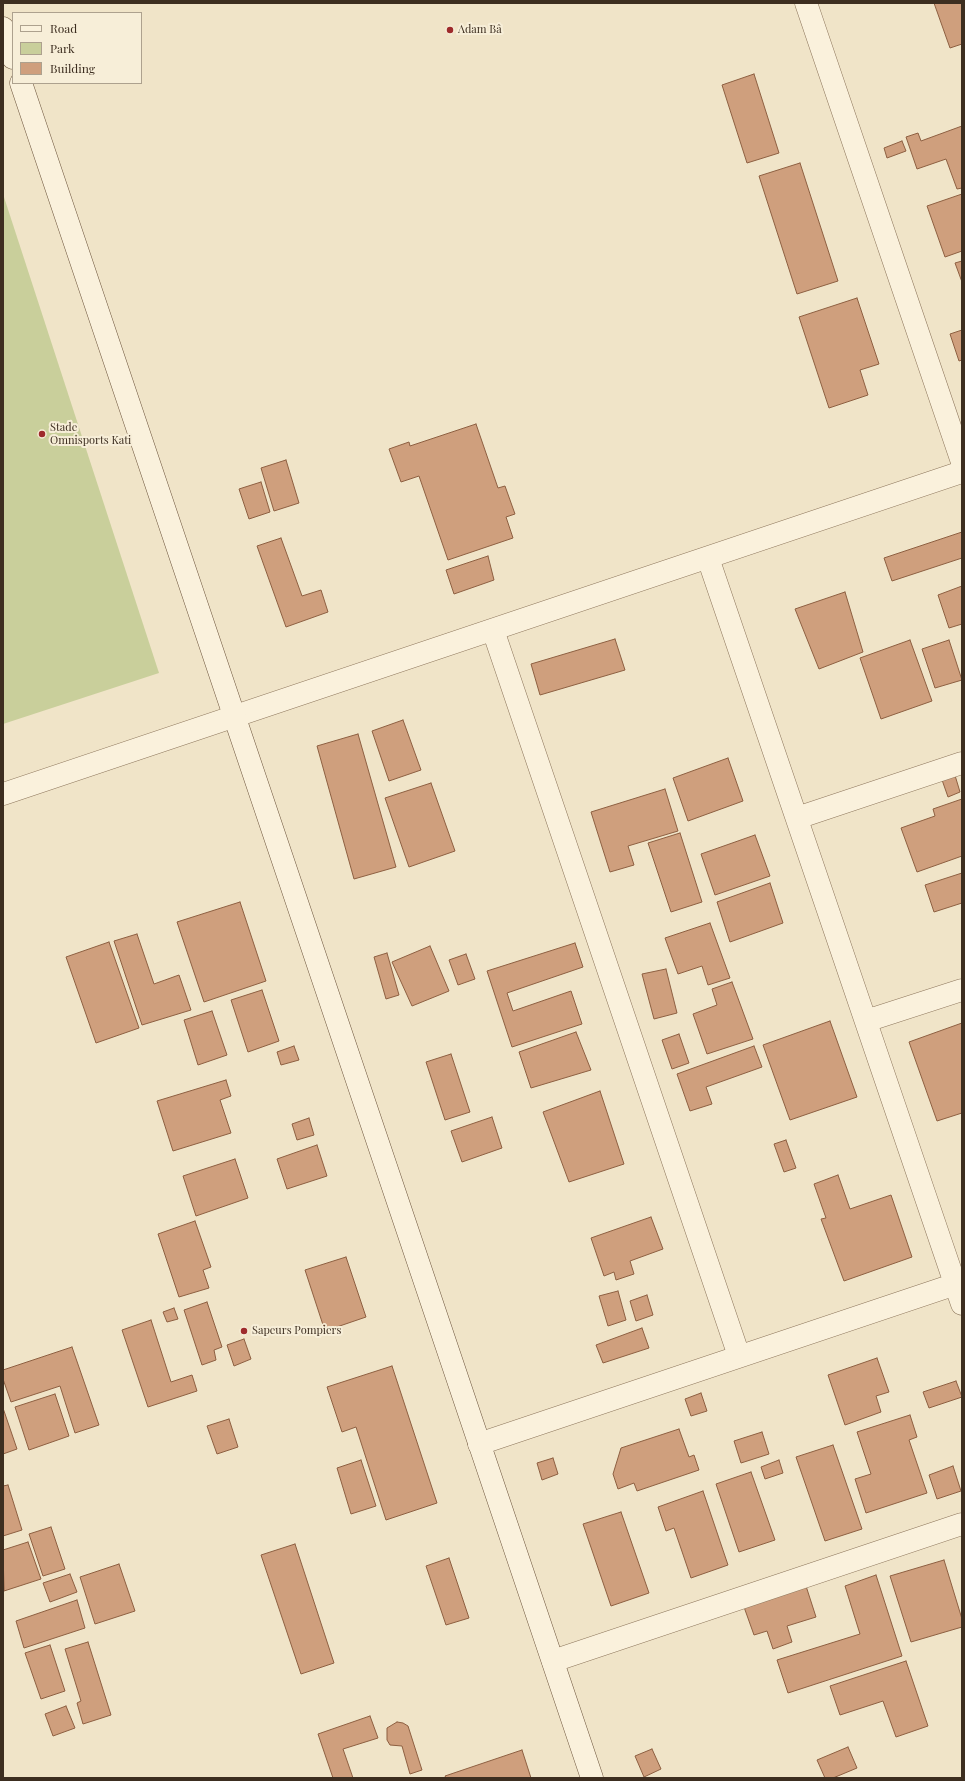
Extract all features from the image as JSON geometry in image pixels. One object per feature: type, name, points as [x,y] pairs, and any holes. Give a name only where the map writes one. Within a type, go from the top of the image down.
[{"type":"street","points":[[806,3],[962,462]]},
{"type":"street","points":[[3,28],[12,55]]},
{"type":"street","points":[[21,84],[592,1778]]},
{"type":"street","points":[[3,794],[962,472]]},
{"type":"street","points":[[479,1444],[739,1356],[960,1290],[866,1021],[708,558]]},
{"type":"street","points":[[493,630],[739,1356]]},
{"type":"street","points":[[797,818],[962,762]]},
{"type":"street","points":[[866,1021],[962,990]]},
{"type":"street","points":[[553,1661],[962,1524]]},
{"type":"green space","name":"Stade Omnisports Kati","points":[[3,194],[159,673],[3,724]]},
{"type":"building","points":[[934,3],[962,3],[962,44],[950,48]]},
{"type":"building","points":[[754,74],[779,153],[747,163],[722,85]]},
{"type":"building","points":[[962,126],[962,188],[957,189],[946,159],[917,169],[906,137],[918,133],[921,141]]},
{"type":"building","points":[[902,141],[906,151],[887,158],[884,148]]},
{"type":"building","points":[[800,163],[838,281],[797,294],[759,176]]},
{"type":"building","points":[[962,194],[962,251],[945,257],[927,206]]},
{"type":"building","points":[[962,261],[962,282],[955,263]]},
{"type":"building","points":[[857,298],[879,364],[860,370],[868,395],[829,408],[799,317]]},
{"type":"building","points":[[962,330],[962,360],[959,361],[950,334]]},
{"type":"building","points":[[476,424],[498,488],[505,486],[515,514],[506,517],[513,538],[448,560],[419,476],[401,482],[389,449],[409,442],[410,446]]},
{"type":"building","points":[[286,460],[299,503],[274,511],[261,468]]},
{"type":"building","points":[[261,482],[270,512],[249,519],[239,489]]},
{"type":"building","points":[[962,532],[962,558],[892,581],[884,558]]},
{"type":"building","points":[[281,538],[302,596],[321,590],[328,612],[286,627],[257,546]]},
{"type":"building","points":[[488,556],[494,580],[454,594],[446,570]]},
{"type":"building","points":[[962,586],[962,624],[949,628],[938,595]]},
{"type":"building","points":[[845,592],[863,652],[819,669],[795,609]]},
{"type":"building","points":[[615,639],[625,670],[540,695],[531,664]]},
{"type":"building","points":[[910,640],[932,701],[881,719],[860,658]]},
{"type":"building","points":[[949,640],[962,680],[935,688],[922,649]]},
{"type":"building","points":[[403,720],[421,770],[389,781],[372,731]]},
{"type":"building","points":[[358,734],[396,867],[354,879],[317,746]]},
{"type":"building","points":[[728,758],[743,801],[688,821],[673,778]]},
{"type":"building","points":[[954,772],[960,792],[948,797],[941,777]]},
{"type":"building","points":[[431,783],[455,851],[409,867],[385,798]]},
{"type":"building","points":[[665,789],[678,831],[628,846],[634,865],[610,872],[591,812]]},
{"type":"building","points":[[962,799],[962,856],[917,872],[901,828],[935,816],[933,809]]},
{"type":"building","points":[[680,833],[702,902],[671,912],[648,843]]},
{"type":"building","points":[[755,835],[770,876],[715,895],[701,854]]},
{"type":"building","points":[[962,873],[962,903],[934,912],[925,885]]},
{"type":"building","points":[[770,883],[783,923],[730,942],[717,902]]},
{"type":"building","points":[[240,902],[266,981],[204,1002],[177,922]]},
{"type":"building","points":[[710,923],[730,978],[708,985],[702,966],[678,974],[665,938]]},
{"type":"building","points":[[137,934],[154,984],[179,975],[191,1010],[142,1025],[114,941]]},
{"type":"building","points":[[109,942],[139,1028],[96,1043],[66,957]]},
{"type":"building","points":[[575,943],[583,967],[507,993],[513,1011],[571,991],[582,1024],[512,1047],[487,971]]},
{"type":"building","points":[[430,946],[449,991],[412,1006],[392,962]]},
{"type":"building","points":[[387,953],[399,995],[386,999],[374,957]]},
{"type":"building","points":[[466,954],[475,979],[458,985],[449,960]]},
{"type":"building","points":[[666,969],[677,1013],[654,1019],[642,974]]},
{"type":"building","points":[[732,982],[753,1039],[707,1054],[693,1014],[717,1005],[712,989]]},
{"type":"building","points":[[262,990],[279,1041],[248,1052],[231,1000]]},
{"type":"building","points":[[212,1011],[227,1055],[198,1065],[184,1020]]},
{"type":"building","points":[[830,1021],[857,1097],[790,1120],[763,1045]]},
{"type":"building","points":[[962,1023],[962,1113],[937,1121],[909,1042]]},
{"type":"building","points":[[576,1032],[591,1070],[531,1088],[519,1052]]},
{"type":"building","points":[[679,1034],[689,1063],[672,1069],[662,1040]]},
{"type":"building","points":[[294,1046],[299,1060],[281,1065],[277,1052]]},
{"type":"building","points":[[754,1046],[762,1067],[706,1087],[712,1104],[690,1111],[677,1074]]},
{"type":"building","points":[[451,1054],[470,1112],[445,1120],[426,1062]]},
{"type":"building","points":[[226,1080],[231,1096],[220,1100],[231,1133],[173,1151],[157,1101]]},
{"type":"building","points":[[600,1091],[624,1164],[569,1182],[543,1112]]},
{"type":"building","points":[[492,1117],[502,1148],[462,1162],[451,1131]]},
{"type":"building","points":[[309,1118],[314,1135],[297,1140],[292,1124]]},
{"type":"building","points":[[786,1140],[796,1168],[784,1172],[774,1144]]},
{"type":"building","points":[[317,1145],[327,1176],[287,1189],[277,1159]]},
{"type":"building","points":[[235,1159],[248,1198],[196,1216],[183,1176]]},
{"type":"building","points":[[838,1175],[850,1209],[891,1195],[912,1257],[844,1281],[821,1219],[826,1218],[814,1184]]},
{"type":"building","points":[[651,1217],[663,1249],[630,1261],[634,1274],[616,1280],[614,1272],[604,1276],[591,1238]]},
{"type":"building","points":[[195,1221],[211,1267],[203,1270],[209,1288],[179,1297],[158,1234]]},
{"type":"building","points":[[346,1257],[366,1317],[325,1331],[305,1270]]},
{"type":"building","points":[[618,1291],[626,1320],[608,1326],[599,1296]]},
{"type":"building","points":[[647,1295],[653,1315],[636,1321],[630,1301]]},
{"type":"building","points":[[207,1302],[222,1347],[214,1350],[216,1360],[202,1365],[184,1310]]},
{"type":"building","points":[[174,1308],[178,1319],[167,1322],[163,1312]]},
{"type":"building","points":[[151,1320],[171,1382],[192,1375],[197,1391],[148,1407],[122,1330]]},
{"type":"building","points":[[642,1328],[649,1348],[603,1363],[596,1345]]},
{"type":"building","points":[[244,1339],[251,1359],[234,1366],[227,1345]]},
{"type":"building","points":[[72,1347],[99,1425],[75,1433],[60,1386],[11,1402],[3,1379],[3,1370]]},
{"type":"building","points":[[877,1358],[889,1392],[876,1396],[881,1412],[845,1425],[828,1375]]},
{"type":"building","points":[[392,1366],[437,1503],[386,1520],[356,1427],[342,1432],[327,1387]]},
{"type":"building","points":[[956,1381],[962,1397],[929,1408],[923,1392]]},
{"type":"building","points":[[701,1393],[707,1411],[691,1416],[685,1399]]},
{"type":"building","points":[[55,1394],[69,1436],[29,1450],[15,1407]]},
{"type":"building","points":[[3,1408],[17,1449],[3,1454]]},
{"type":"building","points":[[910,1415],[917,1437],[909,1440],[927,1493],[866,1513],[855,1479],[871,1474],[857,1432]]},
{"type":"building","points":[[229,1419],[238,1447],[217,1454],[207,1426]]},
{"type":"building","points":[[679,1429],[689,1457],[694,1455],[699,1470],[637,1491],[634,1483],[618,1489],[613,1474],[621,1448]]},
{"type":"building","points":[[762,1432],[769,1454],[741,1463],[734,1441]]},
{"type":"building","points":[[833,1445],[862,1529],[825,1541],[796,1457]]},
{"type":"building","points":[[553,1458],[558,1474],[542,1480],[537,1463]]},
{"type":"building","points":[[361,1460],[376,1506],[351,1514],[337,1468]]},
{"type":"building","points":[[779,1460],[783,1473],[765,1479],[761,1467]]},
{"type":"building","points":[[953,1466],[961,1491],[937,1499],[929,1475]]},
{"type":"building","points":[[751,1472],[775,1540],[739,1552],[716,1484]]},
{"type":"building","points":[[8,1485],[22,1530],[3,1536],[3,1486]]},
{"type":"building","points":[[703,1491],[728,1565],[691,1578],[674,1528],[666,1531],[658,1507]]},
{"type":"building","points":[[621,1512],[649,1593],[611,1606],[583,1524]]},
{"type":"building","points":[[51,1527],[65,1569],[43,1576],[29,1534]]},
{"type":"building","points":[[28,1542],[41,1579],[4,1591],[3,1550]]},
{"type":"building","points":[[295,1544],[334,1663],[301,1674],[261,1555]]},
{"type":"building","points":[[449,1558],[469,1618],[446,1625],[426,1566]]},
{"type":"building","points":[[944,1560],[962,1619],[962,1627],[911,1642],[890,1576]]},
{"type":"building","points":[[119,1564],[135,1611],[95,1624],[80,1577]]},
{"type":"building","points":[[70,1574],[77,1592],[50,1602],[43,1583]]},
{"type":"building","points":[[876,1575],[902,1656],[788,1693],[777,1660],[860,1634],[845,1586]]},
{"type":"building","points":[[806,1586],[816,1617],[787,1626],[792,1642],[773,1649],[767,1631],[754,1635],[744,1607]]},
{"type":"building","points":[[77,1600],[85,1628],[24,1648],[16,1621]]},
{"type":"building","points":[[88,1642],[111,1715],[83,1724],[77,1703],[81,1701],[65,1649]]},
{"type":"building","points":[[50,1645],[65,1691],[41,1699],[25,1653]]},
{"type":"building","points":[[906,1661],[928,1726],[896,1737],[883,1701],[840,1715],[830,1686]]},
{"type":"building","points":[[66,1706],[75,1728],[53,1736],[45,1714]]},
{"type":"building","points":[[370,1716],[378,1738],[343,1749],[353,1778],[333,1778],[318,1734]]},
{"type":"building","points":[[397,1722],[408,1726],[422,1770],[410,1774],[402,1746],[390,1745],[387,1740],[387,1728]]},
{"type":"building","points":[[848,1747],[857,1768],[833,1778],[825,1778],[817,1760]]},
{"type":"building","points":[[652,1749],[661,1769],[644,1777],[635,1756]]},
{"type":"building","points":[[522,1750],[531,1778],[446,1778],[445,1776]]},
{"type":"place","name":"Adam Bâ","points":[[450,30]]},
{"type":"place","name":"Stade Omnisports Kati","points":[[42,434]]},
{"type":"place","name":"Sapeurs Pompiers","points":[[244,1331]]}]
